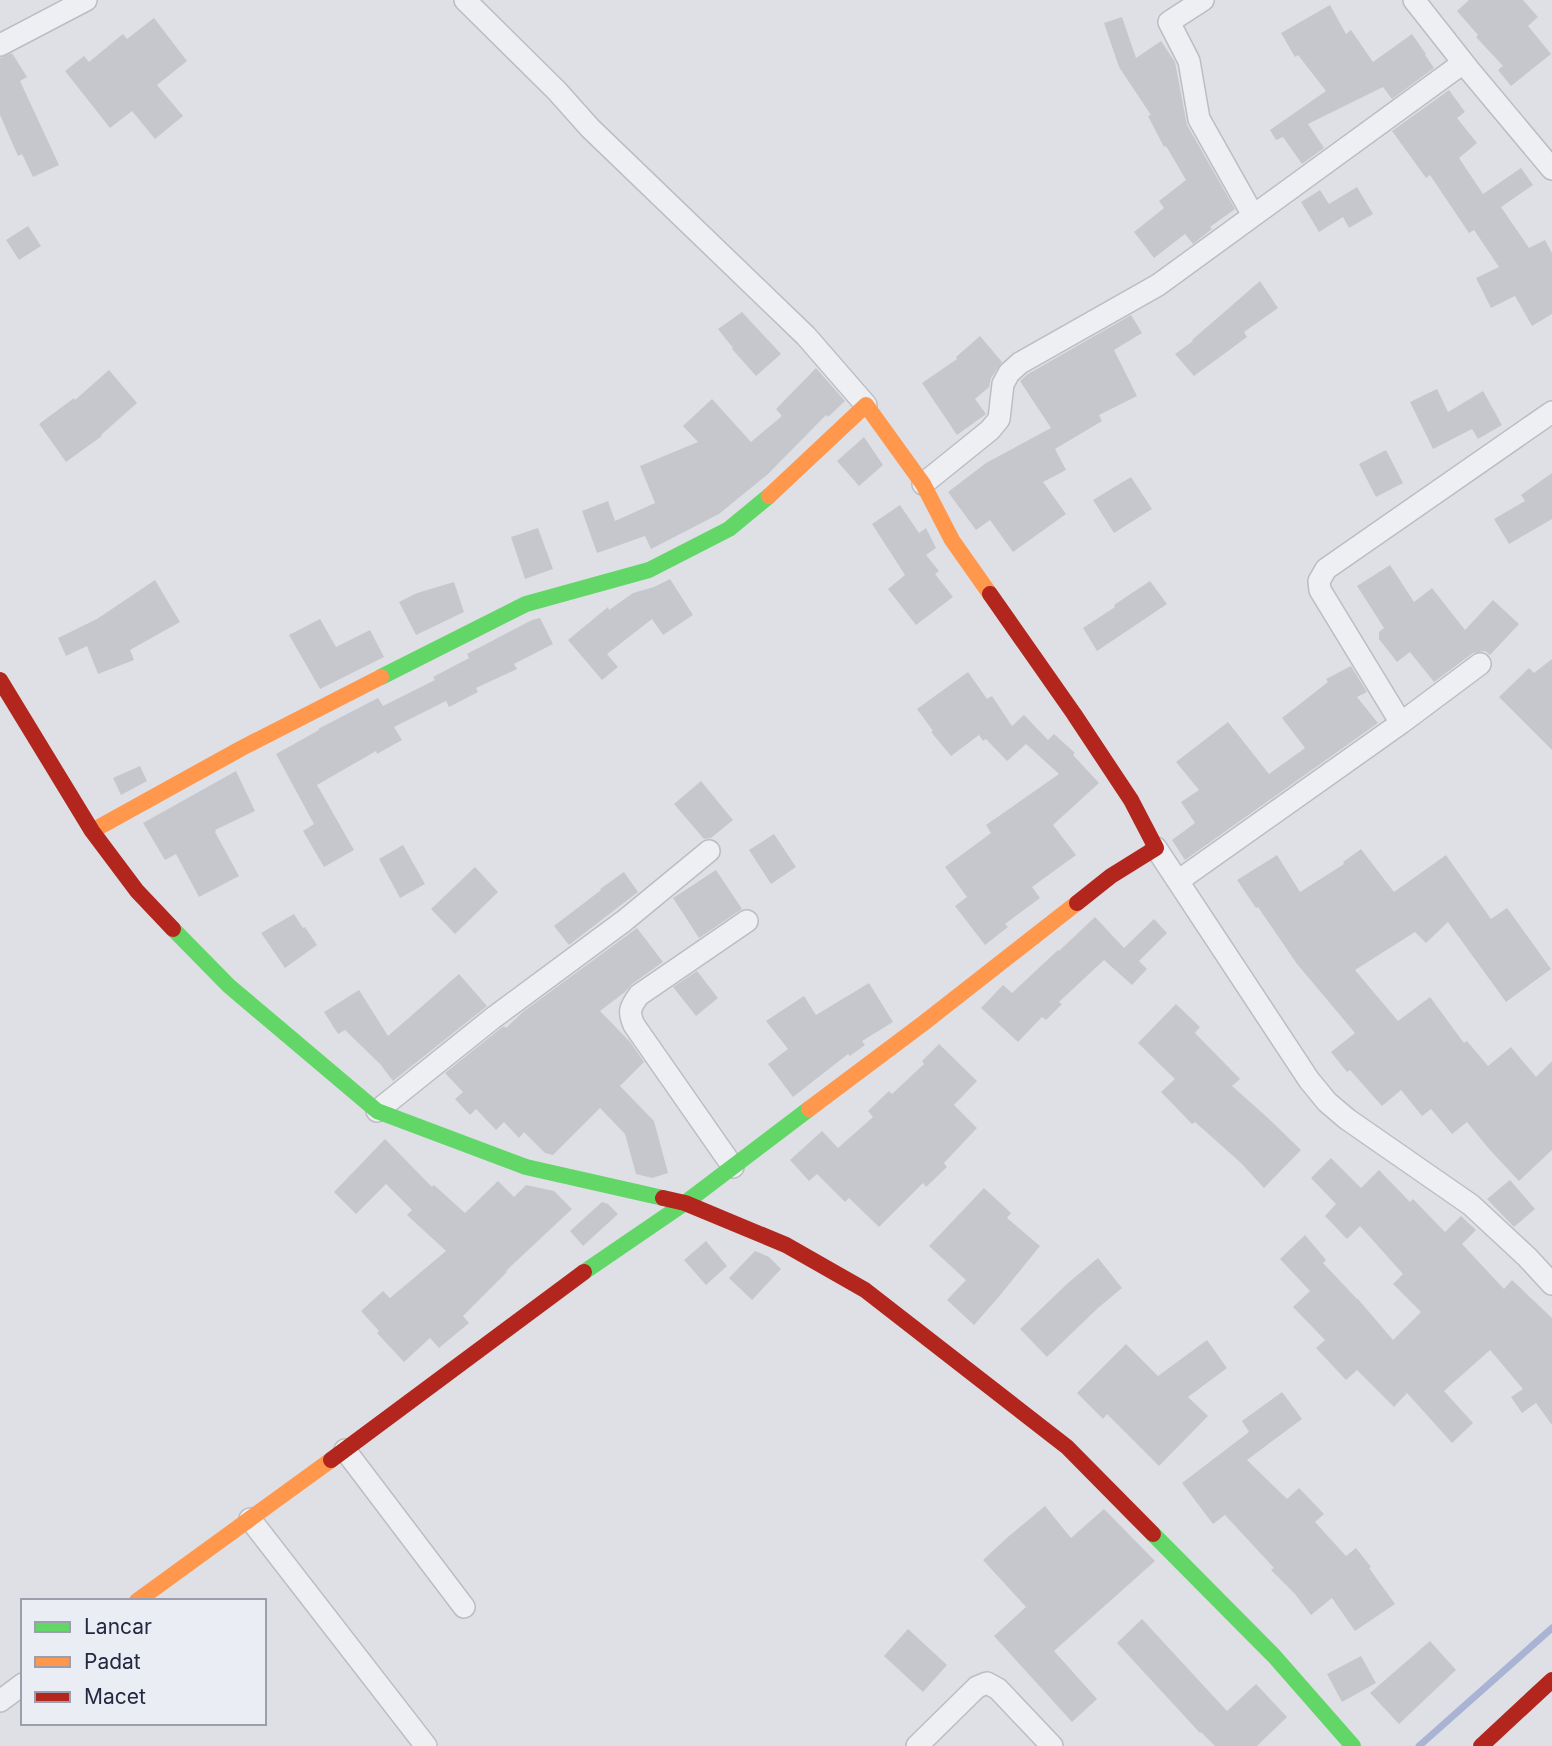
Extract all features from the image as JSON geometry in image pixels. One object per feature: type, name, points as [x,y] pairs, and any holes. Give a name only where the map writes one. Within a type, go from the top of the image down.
[{"type":"street","points":[[0,45],[86,0]]},
{"type":"street","points":[[464,0],[590,128],[806,336],[866,405],[923,484],[952,540],[1095,746],[1131,800],[1156,848],[1309,1080],[1327,1102],[1347,1119],[1471,1205],[1552,1284]]},
{"type":"street","points":[[1203,0],[1169,22],[1189,61],[1199,119],[1253,215]]},
{"type":"street","points":[[1414,0],[1463,64],[1552,169]]},
{"type":"street","points":[[923,484],[990,430],[999,419],[1003,384],[1009,373],[1020,363],[1158,285],[1463,64]]},
{"type":"street","points":[[93,831],[242,748],[526,604],[649,570],[729,529],[779,487],[866,405]]},
{"type":"street","points":[[1401,723],[1320,590],[1319,581],[1326,569],[1552,412]]},
{"type":"street","points":[[1178,881],[1480,664]]},
{"type":"street","points":[[0,680],[93,831],[137,891],[229,986],[377,1111],[526,1167],[685,1203],[786,1245],[865,1290],[1067,1447],[1274,1656],[1353,1746]]},
{"type":"street","points":[[140,1599],[345,1450],[570,1281],[685,1203],[925,1022],[1111,876],[1156,848]]},
{"type":"street","points":[[377,1111],[493,1018],[624,921],[709,851]]},
{"type":"street","points":[[733,1167],[634,1026],[629,1014],[631,1005],[639,995],[747,920]]},
{"type":"street","points":[[345,1450],[464,1607]]},
{"type":"street","points":[[250,1519],[426,1746]]},
{"type":"street","points":[[1481,1746],[1552,1680]]},
{"type":"street","points":[[917,1746],[977,1686],[987,1684],[998,1689],[1052,1746]]},
{"type":"street","points":[[0,1701],[21,1685]]},
{"type":"building","points":[[1469,0],[1523,0],[1538,17],[1528,26],[1551,54],[1511,86],[1498,70],[1503,66],[1476,37],[1478,35],[1457,11]]},
{"type":"building","points":[[1330,5],[1346,34],[1351,30],[1373,62],[1412,34],[1434,68],[1392,99],[1383,87],[1308,124],[1324,148],[1302,164],[1283,137],[1276,140],[1270,130],[1326,91],[1298,55],[1295,57],[1281,33]]},
{"type":"building","points":[[1122,17],[1136,58],[1161,41],[1175,62],[1187,125],[1235,209],[1210,227],[1212,229],[1193,244],[1185,234],[1154,258],[1134,232],[1164,208],[1159,201],[1186,180],[1166,146],[1164,147],[1148,116],[1151,115],[1119,67],[1104,23]]},
{"type":"building","points":[[154,18],[187,61],[157,85],[183,116],[155,139],[132,111],[110,128],[65,71],[84,56],[89,62],[123,34],[127,39]]},
{"type":"building","points":[[12,53],[27,77],[20,81],[59,165],[33,177],[22,154],[18,156],[0,115],[0,58]]},
{"type":"building","points":[[1449,90],[1465,112],[1457,118],[1477,143],[1459,158],[1483,194],[1521,168],[1533,185],[1501,207],[1529,248],[1545,240],[1552,253],[1552,314],[1532,326],[1515,296],[1491,308],[1476,278],[1499,267],[1474,230],[1469,233],[1430,175],[1426,178],[1392,131]]},
{"type":"building","points":[[1357,187],[1373,214],[1349,228],[1343,217],[1319,232],[1301,202],[1320,190],[1329,204]]},
{"type":"building","points":[[28,226],[41,246],[19,260],[6,240]]},
{"type":"building","points":[[1260,281],[1278,308],[1244,332],[1247,337],[1194,376],[1175,354]]},
{"type":"building","points":[[742,312],[781,354],[756,376],[718,329]]},
{"type":"building","points":[[1131,315],[1142,333],[1114,350],[1137,396],[1099,415],[1102,421],[1055,449],[1066,470],[1043,482],[1066,514],[1013,552],[990,520],[976,530],[948,492],[986,463],[1051,428],[1020,381]]},
{"type":"building","points":[[980,336],[1002,362],[991,378],[989,387],[975,399],[986,414],[957,435],[922,383],[957,359],[956,357]]},
{"type":"building","points":[[816,368],[845,401],[828,417],[826,415],[768,474],[719,514],[651,549],[645,536],[597,553],[582,511],[608,501],[615,521],[655,503],[640,466],[698,442],[683,426],[712,399],[751,442],[782,416],[776,409]]},
{"type":"building","points":[[109,370],[137,403],[102,436],[66,462],[39,424],[74,398],[75,400]]},
{"type":"building","points":[[1437,389],[1448,412],[1483,391],[1502,425],[1478,439],[1472,429],[1433,449],[1410,402]]},
{"type":"building","points":[[864,437],[883,465],[859,486],[837,461]]},
{"type":"building","points":[[1386,450],[1403,483],[1376,497],[1359,464]]},
{"type":"building","points":[[1552,473],[1552,519],[1509,544],[1494,519],[1525,501],[1521,495]]},
{"type":"building","points":[[1131,477],[1152,509],[1114,533],[1093,500]]},
{"type":"building","points":[[900,505],[919,533],[926,528],[936,548],[926,555],[939,571],[935,574],[953,597],[916,625],[888,589],[905,575],[872,524]]},
{"type":"building","points":[[538,528],[553,569],[525,579],[511,537]]},
{"type":"building","points":[[1390,565],[1414,602],[1432,588],[1465,630],[1493,600],[1519,624],[1490,655],[1485,651],[1473,653],[1434,682],[1410,652],[1397,662],[1379,639],[1379,632],[1384,628],[1357,586]]},
{"type":"building","points":[[670,579],[693,615],[663,635],[652,619],[607,654],[618,667],[602,680],[568,640],[608,607],[609,610],[633,593]]},
{"type":"building","points":[[155,580],[180,622],[130,650],[134,660],[98,674],[87,646],[66,656],[58,638],[97,619]]},
{"type":"building","points":[[1150,581],[1167,604],[1097,651],[1083,628]]},
{"type":"building","points":[[454,582],[464,612],[416,635],[399,602],[417,593]]},
{"type":"building","points":[[540,618],[553,644],[514,664],[517,669],[476,688],[478,692],[449,707],[446,701],[394,727],[402,740],[377,754],[376,751],[317,785],[354,850],[324,867],[303,831],[314,824],[276,754],[378,698],[383,706],[435,680],[433,677],[469,658],[467,654]]},
{"type":"building","points":[[320,619],[336,647],[370,630],[384,657],[320,689],[289,635]]},
{"type":"building","points":[[1552,659],[1552,750],[1499,697],[1529,668],[1534,673]]},
{"type":"building","points":[[1351,666],[1367,692],[1357,697],[1378,723],[1185,860],[1172,840],[1195,823],[1181,802],[1199,790],[1176,762],[1228,722],[1269,774],[1305,748],[1282,718],[1328,682],[1326,679]]},
{"type":"building","points":[[968,672],[987,699],[992,696],[1012,726],[1024,715],[1048,740],[1054,734],[1075,753],[1073,755],[1099,783],[1053,825],[1076,855],[1032,887],[1040,898],[1005,924],[1008,927],[985,945],[955,906],[967,897],[945,867],[991,833],[986,825],[1059,774],[1026,744],[1007,761],[979,735],[951,756],[931,732],[933,731],[917,709]]},
{"type":"building","points":[[140,766],[147,781],[121,795],[113,778]]},
{"type":"building","points":[[236,771],[255,811],[215,832],[239,876],[199,897],[176,854],[165,860],[143,823]]},
{"type":"building","points":[[701,781],[733,820],[711,838],[704,839],[674,804]]},
{"type":"building","points":[[774,834],[796,867],[771,884],[749,850]]},
{"type":"building","points":[[403,845],[425,884],[400,898],[379,859]]},
{"type":"building","points":[[1361,849],[1394,892],[1446,855],[1491,919],[1507,908],[1551,969],[1506,1002],[1448,922],[1426,943],[1415,932],[1355,970],[1398,1021],[1430,997],[1464,1043],[1467,1041],[1488,1066],[1511,1047],[1536,1077],[1552,1061],[1552,1150],[1519,1181],[1467,1122],[1452,1134],[1431,1109],[1422,1116],[1401,1090],[1382,1106],[1350,1070],[1347,1072],[1331,1052],[1355,1033],[1297,964],[1237,880],[1277,855],[1300,892],[1344,864],[1343,862]]},
{"type":"building","points":[[475,867],[498,892],[455,934],[431,909]]},
{"type":"building","points":[[716,870],[742,909],[699,938],[673,898]]},
{"type":"building","points":[[624,872],[638,892],[569,945],[554,926]]},
{"type":"building","points":[[294,914],[317,945],[285,968],[261,933]]},
{"type":"building","points":[[1095,917],[1124,948],[1154,919],[1167,933],[1139,961],[1147,969],[1132,985],[1104,960],[1059,1002],[1062,1004],[1046,1020],[1042,1017],[1018,1042],[981,1008],[1003,985],[1012,993]]},
{"type":"building","points":[[637,928],[663,962],[600,1011],[631,1043],[644,1062],[620,1086],[654,1121],[668,1173],[652,1178],[636,1174],[625,1134],[600,1108],[553,1155],[545,1153],[524,1132],[519,1138],[504,1122],[496,1130],[476,1109],[470,1115],[455,1099],[463,1092],[445,1073],[501,1028],[506,1028],[524,1011]]},
{"type":"building","points":[[697,971],[718,998],[696,1016],[673,987]]},
{"type":"building","points":[[459,974],[487,1006],[393,1081],[380,1064],[345,1030],[338,1034],[324,1012],[359,990],[388,1036]]},
{"type":"building","points":[[869,983],[893,1022],[862,1041],[865,1045],[850,1056],[848,1054],[793,1097],[768,1064],[788,1049],[766,1021],[804,996],[816,1015]]},
{"type":"building","points":[[1176,1004],[1200,1027],[1195,1033],[1240,1079],[1232,1086],[1301,1150],[1264,1188],[1241,1163],[1195,1122],[1192,1124],[1161,1092],[1175,1079],[1138,1043]]},
{"type":"building","points":[[939,1044],[977,1081],[954,1105],[977,1128],[944,1163],[947,1167],[926,1187],[923,1183],[879,1227],[849,1198],[845,1202],[817,1174],[809,1181],[790,1160],[822,1131],[838,1148],[873,1117],[868,1111],[889,1091],[892,1094],[924,1064],[922,1061]]},
{"type":"building","points":[[385,1139],[432,1187],[434,1185],[465,1213],[498,1181],[514,1197],[526,1185],[554,1191],[572,1209],[463,1316],[469,1323],[439,1348],[430,1338],[404,1362],[361,1311],[383,1291],[390,1298],[446,1251],[407,1215],[412,1210],[386,1184],[356,1214],[334,1192]]},
{"type":"building","points":[[1331,1158],[1361,1188],[1379,1170],[1410,1202],[1413,1199],[1445,1232],[1461,1216],[1476,1230],[1462,1244],[1504,1289],[1512,1280],[1552,1318],[1552,1425],[1536,1403],[1522,1413],[1511,1397],[1523,1389],[1490,1350],[1444,1391],[1473,1423],[1452,1443],[1407,1393],[1394,1407],[1357,1370],[1346,1380],[1316,1348],[1325,1340],[1293,1307],[1310,1291],[1280,1259],[1305,1235],[1326,1260],[1323,1263],[1393,1340],[1421,1312],[1393,1284],[1403,1274],[1360,1226],[1347,1239],[1325,1216],[1336,1204],[1311,1178]]},
{"type":"building","points":[[1510,1180],[1535,1209],[1514,1227],[1487,1199]]},
{"type":"building","points":[[984,1188],[1011,1213],[1007,1218],[1040,1246],[974,1325],[947,1300],[966,1280],[929,1246]]},
{"type":"building","points":[[602,1202],[618,1214],[583,1246],[570,1231]]},
{"type":"building","points":[[706,1241],[727,1266],[706,1285],[684,1260]]},
{"type":"building","points":[[755,1251],[769,1257],[781,1269],[752,1300],[729,1278]]},
{"type":"building","points":[[1098,1258],[1122,1288],[1047,1357],[1020,1329]]},
{"type":"building","points":[[1207,1340],[1227,1368],[1188,1397],[1208,1416],[1159,1466],[1107,1414],[1103,1419],[1077,1393],[1126,1344],[1158,1376]]},
{"type":"building","points":[[1282,1392],[1302,1419],[1247,1460],[1287,1499],[1299,1488],[1324,1514],[1315,1522],[1346,1556],[1356,1548],[1395,1604],[1355,1631],[1332,1598],[1311,1615],[1271,1570],[1274,1568],[1225,1515],[1213,1524],[1182,1483],[1249,1432],[1242,1421]]},
{"type":"building","points":[[1045,1506],[1071,1538],[1104,1509],[1155,1561],[1054,1651],[1097,1699],[1072,1722],[994,1636],[1026,1607],[983,1560]]},
{"type":"building","points":[[1142,1619],[1227,1711],[1256,1684],[1287,1717],[1257,1746],[1215,1746],[1117,1643]]},
{"type":"building","points":[[908,1629],[947,1665],[923,1692],[884,1656]]},
{"type":"building","points":[[1430,1641],[1456,1670],[1399,1724],[1370,1693]]},
{"type":"building","points":[[1361,1656],[1376,1683],[1342,1702],[1327,1674]]},
{"type":"waterway","points":[[1419,1746],[1552,1628]]},
{"type":"traffic: fast","points":[[381,677],[526,604],[649,570],[729,529],[769,496]]},
{"type":"traffic: fast","points":[[173,929],[229,986],[377,1111],[526,1167],[663,1198]]},
{"type":"traffic: fast","points":[[584,1272],[685,1203],[809,1109]]},
{"type":"traffic: fast","points":[[1153,1534],[1274,1656],[1353,1746]]},
{"type":"traffic: slow","points":[[769,496],[866,405],[923,484],[952,540],[990,594]]},
{"type":"traffic: slow","points":[[92,831],[242,748],[381,677]]},
{"type":"traffic: slow","points":[[809,1109],[1077,903]]},
{"type":"traffic: slow","points":[[140,1599],[331,1460]]},
{"type":"traffic: jam","points":[[990,594],[1131,800],[1156,848],[1111,876],[1077,903]]},
{"type":"traffic: jam","points":[[0,680],[92,831],[137,891],[173,929]]},
{"type":"traffic: jam","points":[[663,1198],[685,1203],[786,1245],[865,1290],[1067,1447],[1153,1534]]},
{"type":"traffic: jam","points":[[331,1460],[584,1272]]},
{"type":"traffic: jam","points":[[1481,1746],[1552,1680]]}]
